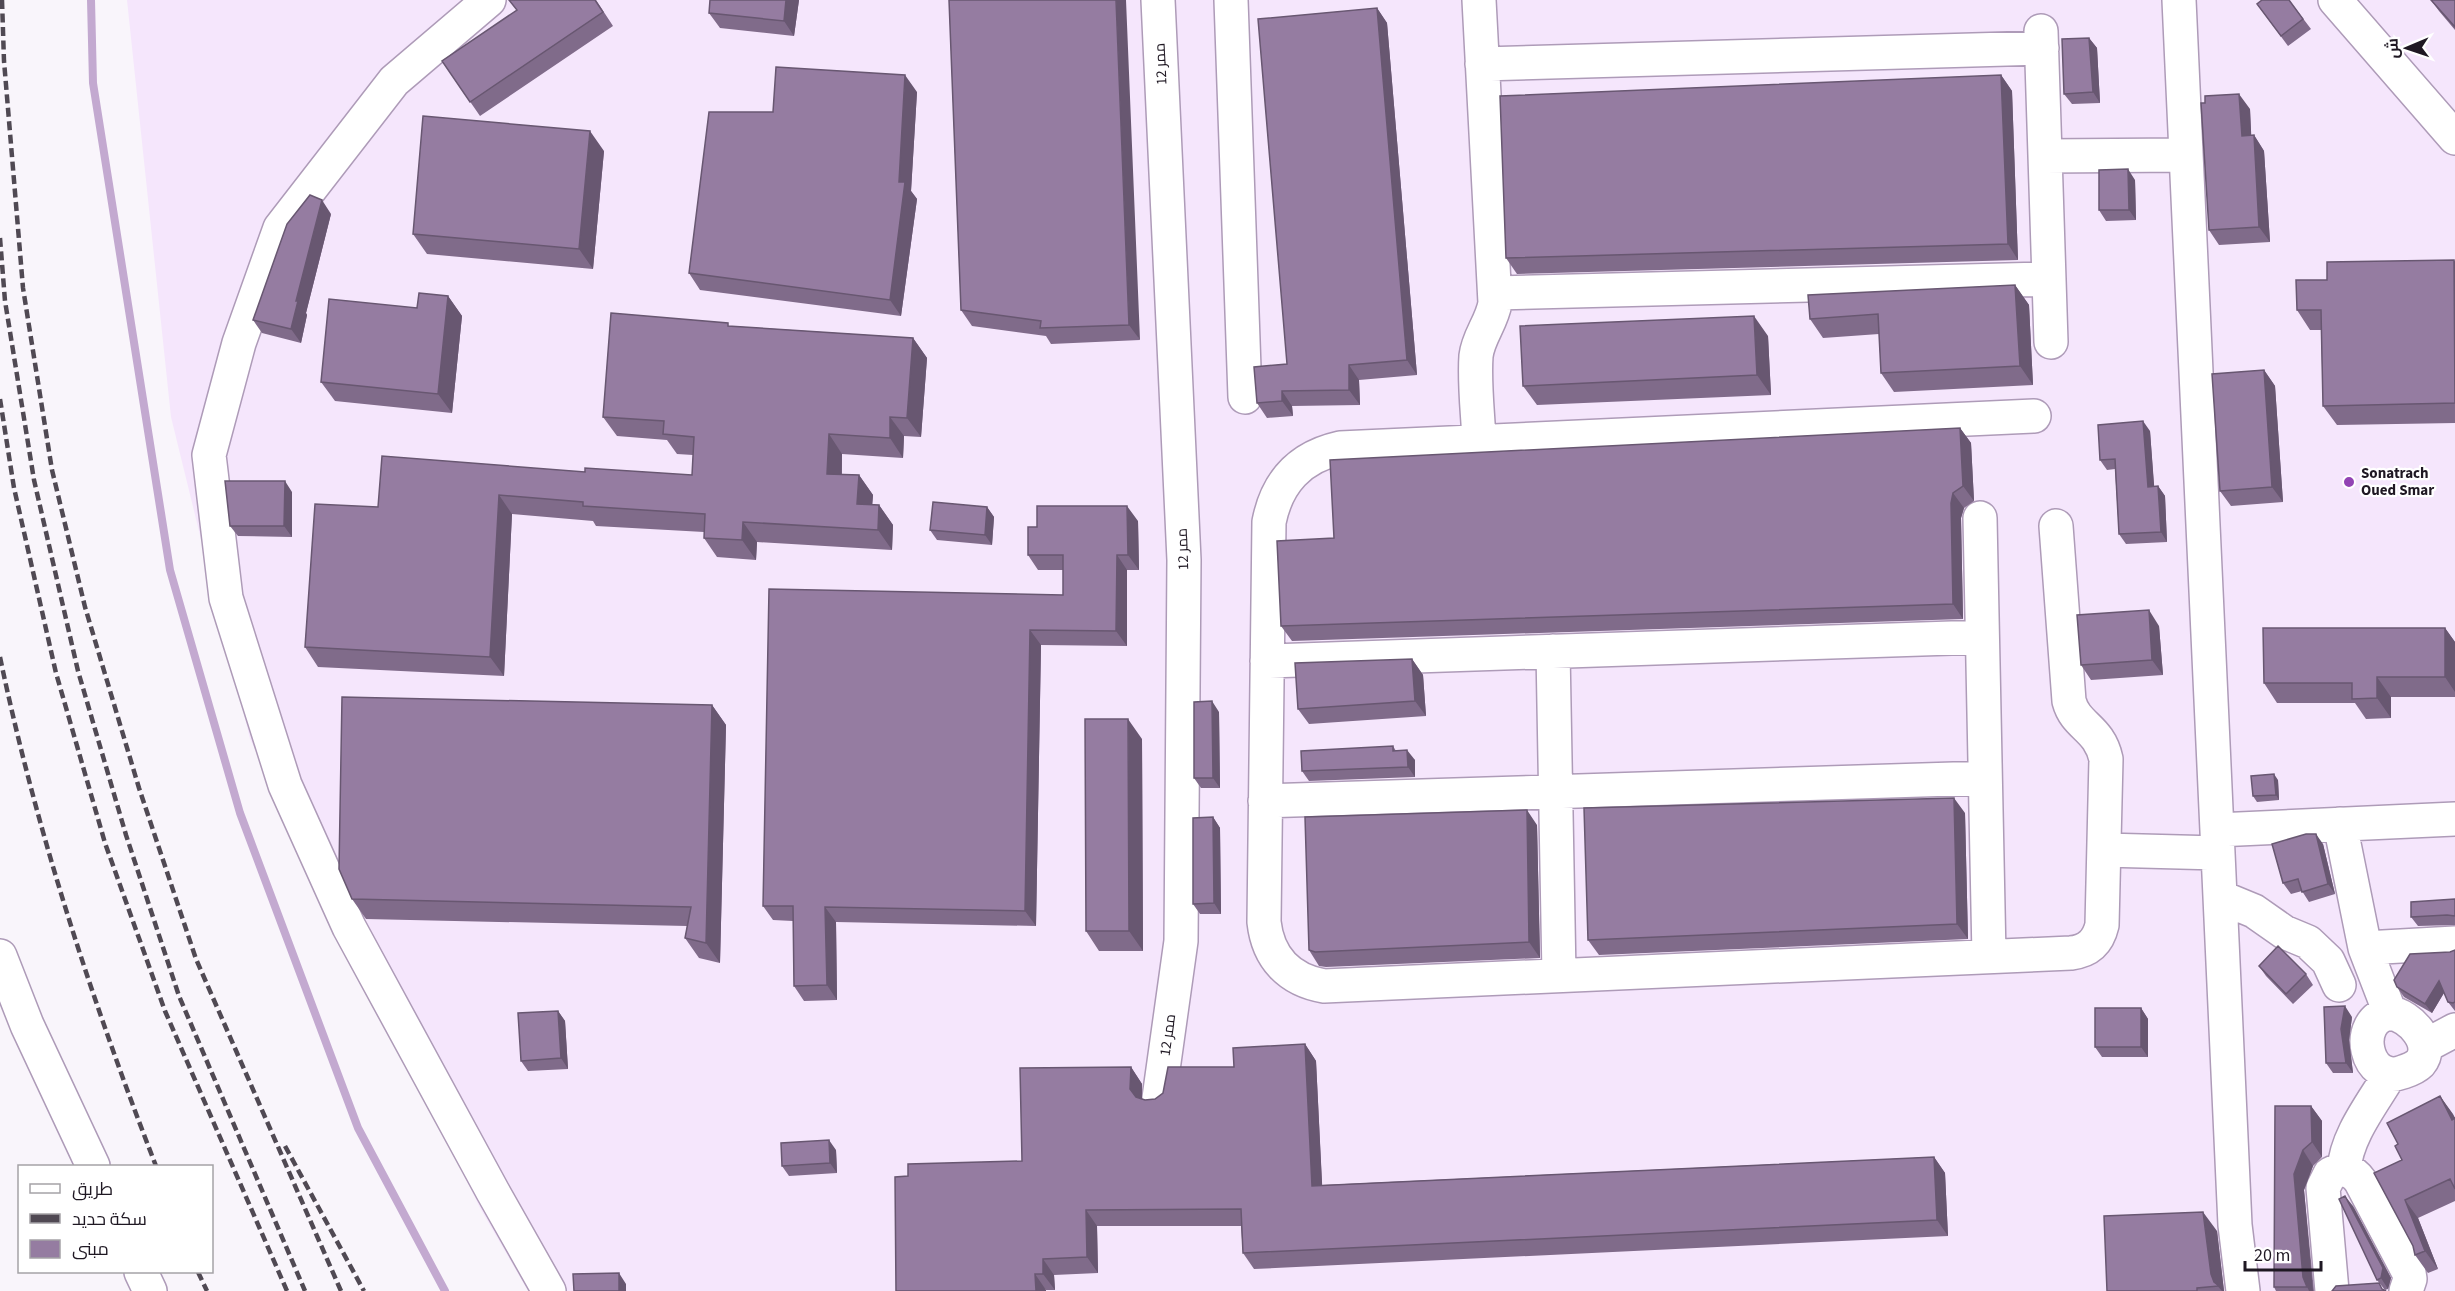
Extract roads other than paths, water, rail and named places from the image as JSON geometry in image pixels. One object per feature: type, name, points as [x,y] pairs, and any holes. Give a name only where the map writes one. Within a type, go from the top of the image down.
[{"type":"street","points":[[489,0],[394,81],[280,228],[239,343],[209,455],[226,598],[285,785],[349,927],[549,1291]]},
{"type":"street","name":"ممر 12","points":[[1158,0],[1184,560],[1181,941],[1159,1098]]},
{"type":"street","points":[[1479,0],[1495,293],[1494,314],[1483,334],[1476,356],[1479,441]]},
{"type":"street","points":[[2179,0],[2235,1226],[2242,1291]]},
{"type":"street","points":[[2335,0],[2455,138]]},
{"type":"street","points":[[1234,1],[1245,398]]},
{"type":"street","points":[[1482,64],[2041,39],[2051,342]]},
{"type":"street","points":[[2045,156],[2186,155]]},
{"type":"street","points":[[1495,293],[2049,279]]},
{"type":"street","points":[[2034,416],[1340,448],[1310,458],[1286,478],[1278,492],[1269,522],[1265,801],[1266,935],[1277,961],[1298,979],[1324,986],[2080,952],[2095,942],[2102,925],[2106,759],[2100,741],[2075,715],[2069,701],[2056,526]]},
{"type":"street","points":[[1980,518],[1989,957]]},
{"type":"street","points":[[1268,660],[1982,637]]},
{"type":"street","points":[[1553,651],[1559,975]]},
{"type":"street","points":[[1265,801],[1985,778]]},
{"type":"street","points":[[2104,849],[2218,841],[2340,824],[2455,819]]},
{"type":"street","points":[[2340,824],[2365,948],[2383,1016]]},
{"type":"street","points":[[2220,897],[2254,911],[2284,932],[2299,960],[2311,971],[2339,985],[2383,1016],[2404,1017],[2419,1032],[2425,1046],[2424,1054],[2415,1067],[2399,1074],[2390,1074],[2381,1070],[2369,1057],[2367,1039],[2371,1024],[2383,1016]]},
{"type":"street","points":[[2365,948],[2455,943]]},
{"type":"street","points":[[0,956],[27,1025],[92,1165]]},
{"type":"street","points":[[2425,1046],[2455,1030]]},
{"type":"street","points":[[2344,1170],[2351,1140],[2390,1074]]},
{"type":"street","points":[[2332,1291],[2323,1188],[2330,1174],[2344,1170],[2351,1171],[2361,1182],[2409,1273],[2410,1279],[2406,1291]]},
{"type":"street","points":[[141,1273],[150,1291]]},
{"type":"waterway","points":[[91,0],[93,83],[170,570],[240,813],[358,1128],[445,1291]]},
{"type":"railway","points":[[2,0],[4,61],[23,288],[52,470],[85,607],[139,788],[196,959],[341,1291]]},
{"type":"railway","points":[[0,238],[5,301],[34,480],[78,671],[126,835],[179,996],[305,1291]]},
{"type":"railway","points":[[0,399],[14,488],[56,673],[105,843],[165,1011],[287,1291]]},
{"type":"railway","points":[[0,657],[14,722],[48,851],[88,978],[156,1165]]},
{"type":"railway","points":[[285,1146],[364,1291]]},
{"type":"railway","points":[[198,1273],[207,1291]]},
{"type":"place","name":"Sonatrach Oued Smar","points":[[2349,482]]}]
